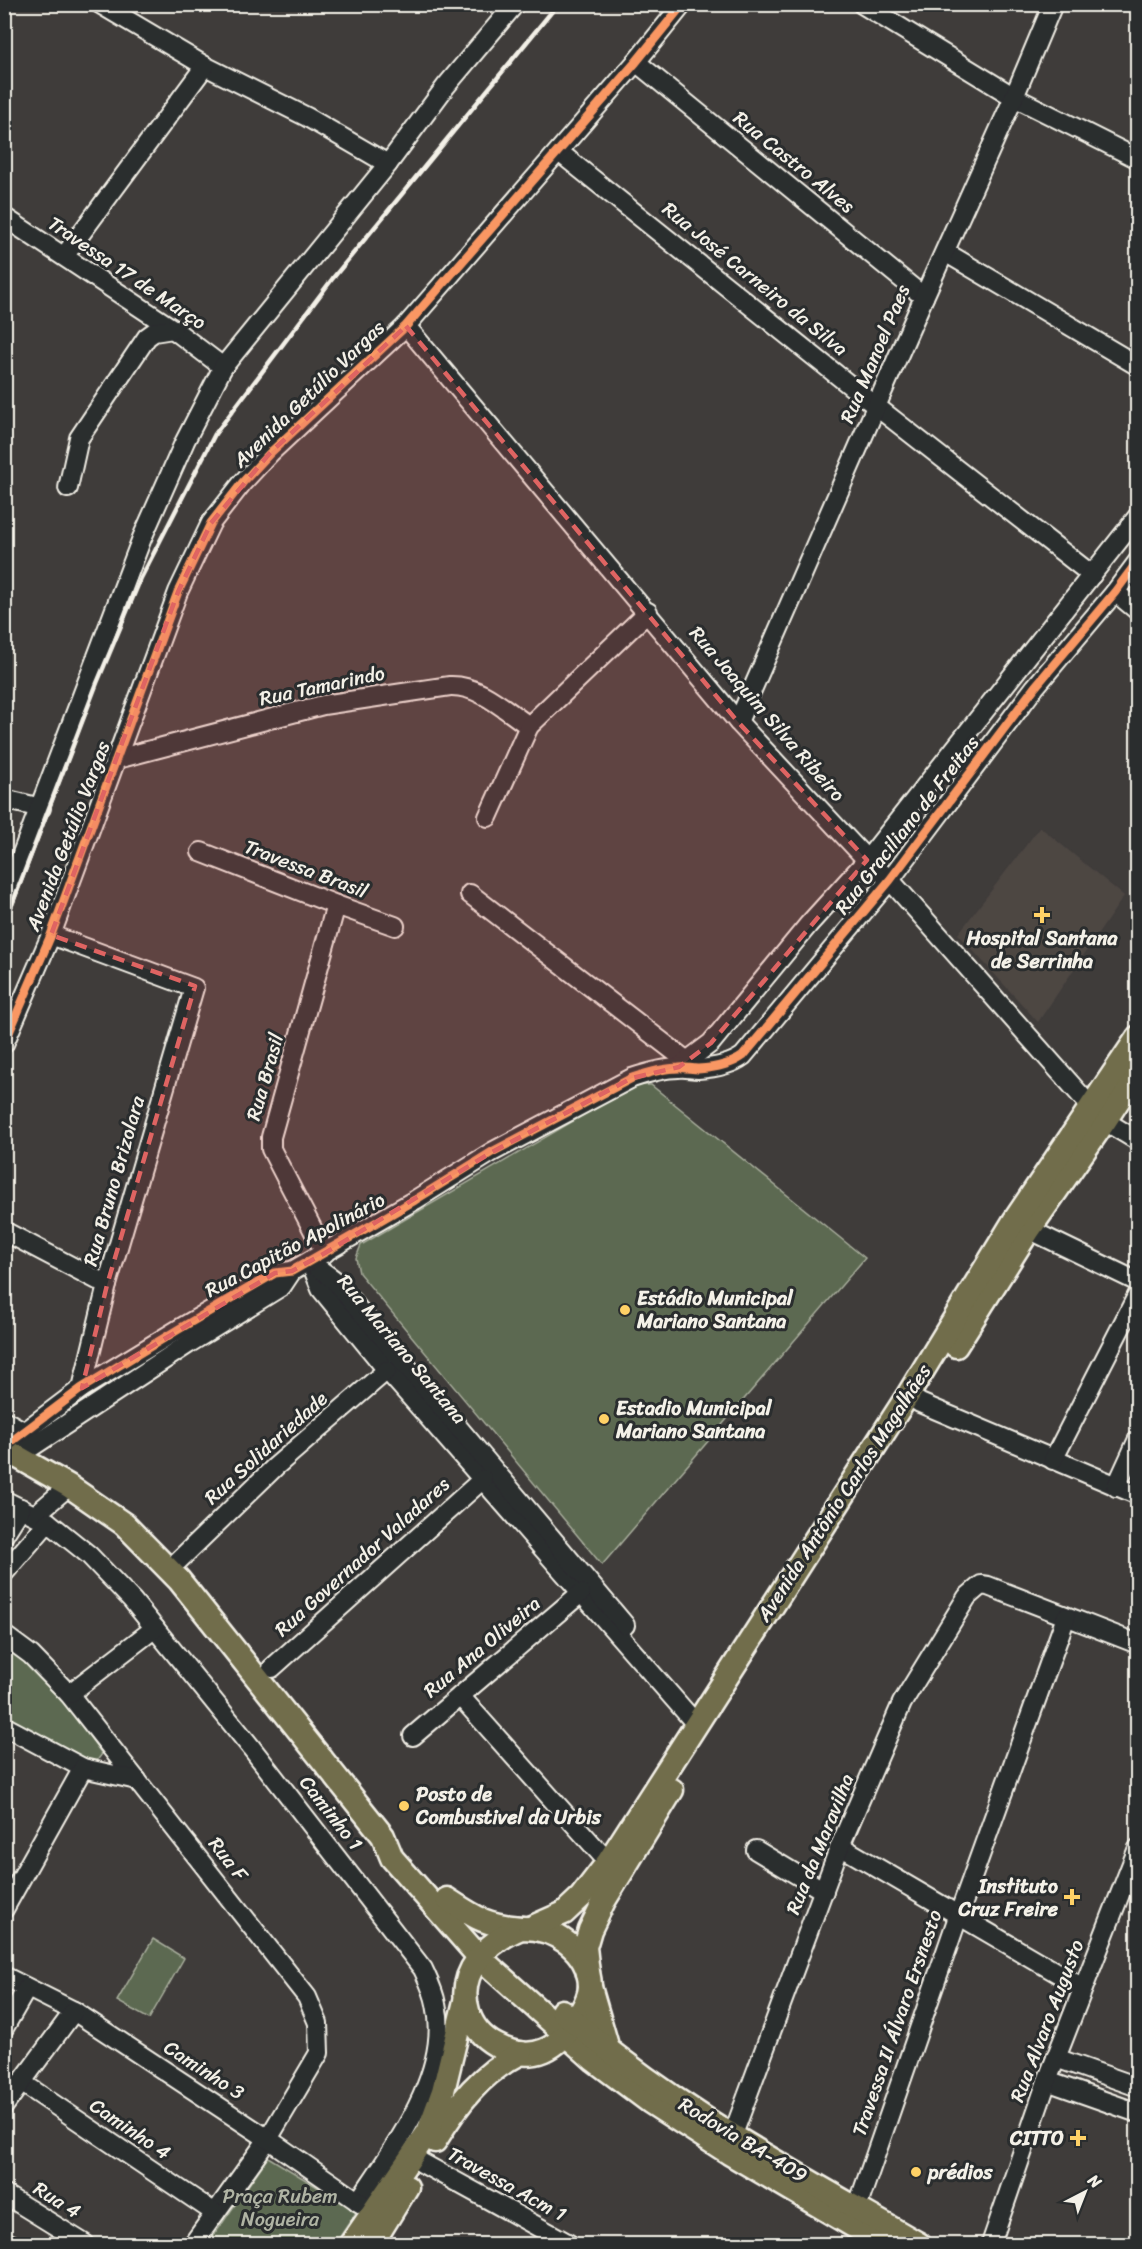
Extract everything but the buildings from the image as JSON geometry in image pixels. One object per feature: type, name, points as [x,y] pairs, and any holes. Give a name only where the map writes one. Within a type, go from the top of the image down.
[{"type":"main road","name":"Avenida Antônio Carlos Magalhães","points":[[1098,1115],[1137,1037]]},
{"type":"main road","name":"Avenida Antônio Carlos Magalhães","points":[[351,2244],[366,2207],[428,2133],[443,2091],[470,1970],[485,1952],[509,1933],[564,1913],[581,1897],[608,1862],[872,1464],[1021,1226],[1098,1115],[1137,1070]]},
{"type":"main road","points":[[9,1451],[69,1486],[123,1524],[179,1580],[383,1836],[403,1849],[441,1904],[453,1937],[469,2017],[478,2031],[490,2042],[505,2050],[526,2054],[601,2055],[589,1980],[580,1955],[566,1941],[549,1931],[494,1926],[441,1904]]},
{"type":"main road","name":"Avenida Antônio Carlos Magalhães","points":[[372,2244],[449,2118],[480,2079],[508,2060],[553,2048],[570,2029],[587,2002],[589,1980],[585,1947],[590,1930],[701,1722]]},
{"type":"main road","name":"Rodovia BA-409","points":[[441,1904],[485,1952],[601,2055],[650,2102],[729,2153],[884,2244]]},
{"type":"main road","name":"Rodovia BA-409","points":[[601,2055],[656,2087],[732,2137],[919,2244]]},
{"type":"street","points":[[100,4],[205,66],[307,117],[388,164]]},
{"type":"street","name":"Avenida Getúlio Vargas","points":[[4,901],[142,538],[185,441],[223,367],[388,164],[446,86],[515,4]]},
{"type":"street","name":"Avenida Getúlio Vargas","points":[[4,1044],[51,935],[178,592],[212,523],[243,482],[270,453],[406,326],[560,152],[683,4]]},
{"type":"street","points":[[862,4],[1014,97],[1137,159]]},
{"type":"street","name":"Rua Manoel Paes","points":[[738,722],[1053,4]]},
{"type":"street","name":"Rua Castro Alves","points":[[636,62],[924,297]]},
{"type":"street","points":[[65,255],[205,66]]},
{"type":"street","name":"Rua José Carneiro da Silva","points":[[560,152],[877,407],[1092,574]]},
{"type":"street","name":"Travessa 17 de Março","points":[[4,217],[173,328],[223,367]]},
{"type":"street","points":[[945,252],[1137,366]]},
{"type":"street","name":"Rua Joaquim Silva Ribeiro","points":[[406,326],[738,722],[867,860],[890,880],[1098,1115],[1137,1141]]},
{"type":"street","points":[[68,488],[79,438],[147,337],[154,332],[173,328]]},
{"type":"street","name":"Rua Graciliano de Freitas","points":[[688,1066],[711,1043],[809,924],[867,860],[1137,516]]},
{"type":"street","name":"Rua Graciliano de Freitas","points":[[688,1066],[735,1063],[743,1056],[890,880],[1035,687],[1115,592],[1137,561]]},
{"type":"street","points":[[1115,592],[1137,611]]},
{"type":"street","points":[[488,817],[529,726],[648,612]]},
{"type":"street","name":"Rua Tamarindo","points":[[117,759],[323,705],[450,686],[463,685],[474,689],[529,726]]},
{"type":"street","points":[[4,799],[41,808]]},
{"type":"street","name":"Travessa Brasil","points":[[201,852],[336,906],[395,926]]},
{"type":"street","points":[[470,894],[688,1066]]},
{"type":"street","name":"Rua Brasil","points":[[317,1257],[271,1149],[271,1143],[336,906]]},
{"type":"street","name":"Rua Bruno Brizolara","points":[[51,935],[189,984],[194,988],[107,1286],[82,1388]]},
{"type":"street","name":"Rua Capitão Apolinário","points":[[9,1451],[25,1431],[82,1388],[282,1286],[292,1271],[492,1152],[632,1078],[648,1072],[688,1066]]},
{"type":"street","points":[[1021,1226],[1137,1282]]},
{"type":"street","points":[[4,1231],[107,1286]]},
{"type":"street","name":"Rua Mariano Santana","points":[[317,1257],[321,1289],[387,1370],[581,1593],[701,1722]]},
{"type":"street","name":"Rua Mariano Santana","points":[[317,1257],[701,1722]]},
{"type":"street","points":[[1053,1460],[1137,1294]]},
{"type":"street","name":"Rua Capitão Apolinário","points":[[9,1451],[41,1441],[183,1337]]},
{"type":"street","name":"Rua Solidariedade","points":[[178,1561],[275,1467],[387,1370]]},
{"type":"street","points":[[914,1399],[1137,1495]]},
{"type":"street","points":[[4,1420],[41,1441]]},
{"type":"street","points":[[1116,1487],[1137,1439]]},
{"type":"street","name":"Rua Governador Valadares","points":[[272,1668],[483,1479]]},
{"type":"street","points":[[4,1535],[27,1511],[69,1486]]},
{"type":"street","points":[[4,1573],[27,1511]]},
{"type":"street","name":"Caminho 1","points":[[27,1511],[89,1555],[132,1600],[250,1746],[423,1969],[436,2004],[439,2032],[422,2101],[366,2207]]},
{"type":"street","name":"Rua da Maravilha","points":[[732,2137],[840,1846],[902,1703],[967,1597],[981,1585],[1066,1617]]},
{"type":"street","name":"Rua Ana Oliveira","points":[[413,1736],[581,1593]]},
{"type":"street","points":[[1066,1617],[1137,1644]]},
{"type":"street","name":"Travessa II Álvaro Ersnesto","points":[[857,2208],[959,1914],[1066,1617]]},
{"type":"street","points":[[69,1694],[155,1628]]},
{"type":"street","name":"Rua F","points":[[4,1635],[30,1655],[69,1694],[307,1997],[318,2023],[319,2053],[268,2139]]},
{"type":"street","points":[[460,1696],[608,1862]]},
{"type":"street","points":[[4,1726],[83,1768],[137,1780]]},
{"type":"street","points":[[4,1909],[83,1768]]},
{"type":"street","points":[[840,1846],[1083,1988]]},
{"type":"street","name":"Rua Alvaro Augusto","points":[[991,2244],[1047,2081],[1137,1848]]},
{"type":"street","points":[[756,1850],[824,1891]]},
{"type":"street","name":"Caminho 3","points":[[4,1976],[74,2011],[268,2139],[366,2207]]},
{"type":"street","points":[[4,2028],[27,1989]]},
{"type":"street","points":[[4,2106],[74,2011]]},
{"type":"street","points":[[1056,2058],[1137,2087]]},
{"type":"street","points":[[1047,2081],[1137,2113]]},
{"type":"street","name":"Caminho 4","points":[[21,2082],[215,2213]]},
{"type":"street","points":[[193,2244],[268,2139]]},
{"type":"street","name":"Travessa Acm 1","points":[[422,2163],[569,2244]]},
{"type":"street","name":"Rua 4","points":[[4,2194],[85,2244]]},
{"type":"street","points":[[4,2241],[11,2244]]},
{"type":"highlighted area","points":[[406,326],[738,722],[867,860],[711,1043],[679,1067],[632,1078],[492,1152],[325,1253],[292,1271],[275,1273],[82,1388],[107,1285],[195,986],[51,935],[178,592],[211,523],[270,453]]},
{"type":"shaded area","name":"Hospital Santana de Serrinha","points":[[1040,827],[1124,896],[1038,1022],[958,934]]},
{"type":"green space","name":"Estadio Municipal Mariano Santana","points":[[635,1085],[651,1085],[865,1258],[602,1565],[359,1273],[356,1258],[361,1245]]},
{"type":"green space","points":[[4,1641],[59,1694],[102,1754],[90,1770],[5,1722]]},
{"type":"green space","points":[[153,1939],[184,1958],[149,2019],[117,2001]]},
{"type":"green space","name":"Praça Rubem Nogueira","points":[[268,2157],[357,2211],[335,2244],[208,2244]]},
{"type":"railway","points":[[4,925],[97,683],[141,578],[215,434],[333,278],[558,4]]},
{"type":"cycle path","points":[[4,1044],[51,935],[178,592],[211,523],[243,482],[270,453],[406,326],[636,62],[683,4]]},
{"type":"cycle path","points":[[4,1447],[82,1388],[179,1329],[275,1273],[292,1271],[415,1200],[492,1152],[632,1078],[667,1069],[716,1067],[743,1056],[890,880],[1035,687],[1115,592],[1138,561]]},
{"type":"place","name":"Hospital Santana de Serrinha","points":[[1042,915]]},
{"type":"place","name":"Estádio Municipal Mariano Santana","points":[[625,1310]]},
{"type":"place","name":"Estadio Municipal Mariano Santana","points":[[604,1419]]},
{"type":"place","name":"Posto de Combustivel da Urbis","points":[[404,1806]]},
{"type":"place","name":"Instituto Cruz Freire","points":[[1072,1897]]},
{"type":"place","name":"CITTO","points":[[1078,2138]]},
{"type":"place","name":"prédios","points":[[916,2172]]}]
